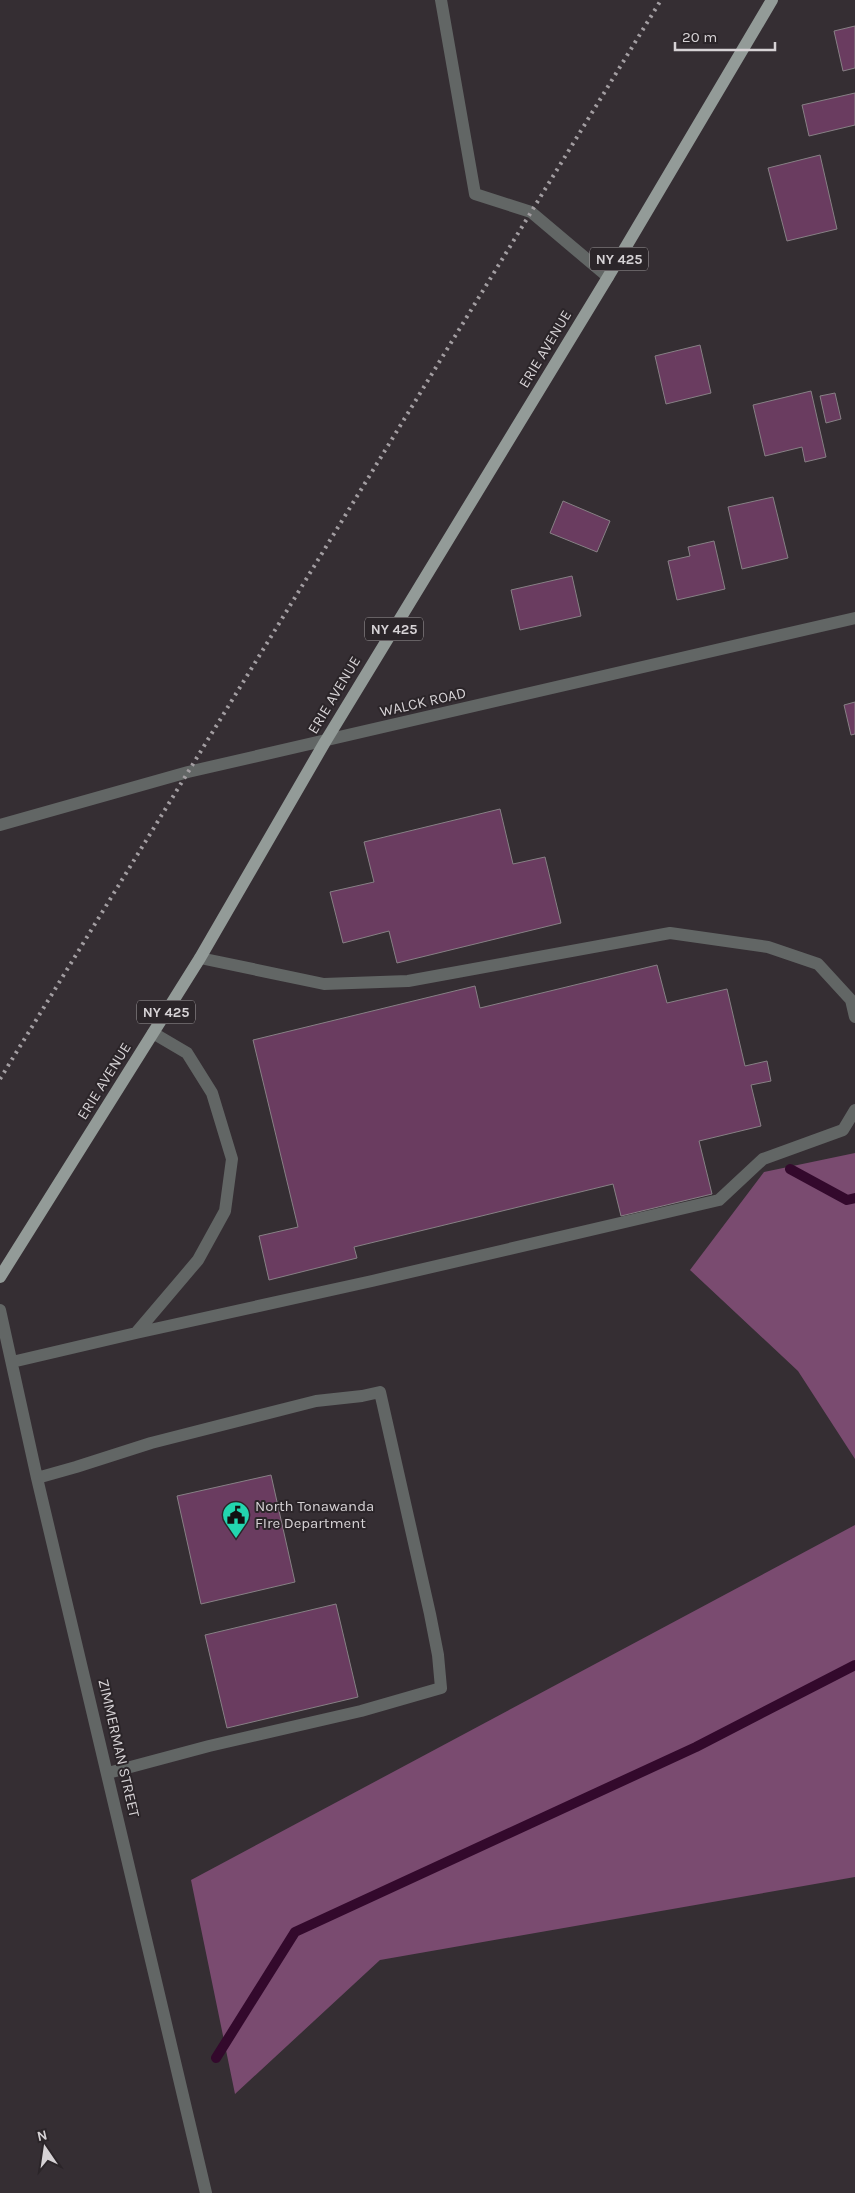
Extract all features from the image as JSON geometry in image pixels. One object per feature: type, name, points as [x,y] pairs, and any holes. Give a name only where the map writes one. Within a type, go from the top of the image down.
[{"type":"main road","name":"ERIE AVENUE","points":[[0,1277],[200,958],[325,742],[608,277],[772,0]]},
{"type":"street","points":[[442,0],[475,194],[531,212],[608,277]]},
{"type":"street","name":"WALCK ROAD","points":[[0,825],[188,772],[325,742],[855,618]]},
{"type":"street","points":[[200,958],[324,984],[408,981],[670,933],[768,946],[818,964],[851,1000],[855,1017]]},
{"type":"street","points":[[136,1333],[198,1260],[225,1211],[232,1159],[212,1093],[187,1053],[153,1033]]},
{"type":"street","points":[[12,1362],[719,1200],[763,1159],[843,1130],[855,1110]]},
{"type":"street","name":"ZIMMERMAN STREET","points":[[0,1310],[37,1478],[206,2193]]},
{"type":"street","points":[[37,1478],[151,1443],[316,1400],[362,1396],[380,1392],[400,1486],[421,1567],[438,1655],[441,1688],[361,1711],[208,1746],[108,1773]]},
{"type":"shaded area","points":[[855,1153],[855,1459],[798,1371],[690,1270],[764,1172]]},
{"type":"shaded area","points":[[855,1525],[855,1877],[380,1960],[235,2094],[191,1880]]},
{"type":"building","points":[[855,26],[855,68],[843,71],[834,31]]},
{"type":"building","points":[[855,93],[855,125],[809,136],[802,105]]},
{"type":"building","points":[[820,155],[837,229],[787,241],[768,168]]},
{"type":"building","points":[[700,345],[711,393],[666,404],[655,356]]},
{"type":"building","points":[[811,391],[826,457],[805,462],[802,447],[765,456],[753,405]]},
{"type":"building","points":[[835,393],[841,419],[826,423],[820,396]]},
{"type":"building","points":[[773,497],[788,558],[742,569],[728,507]]},
{"type":"building","points":[[563,501],[610,521],[597,552],[550,533]]},
{"type":"building","points":[[714,541],[725,589],[677,600],[668,561],[690,556],[688,547]]},
{"type":"building","points":[[572,576],[581,616],[520,630],[511,590]]},
{"type":"building","points":[[855,702],[855,734],[851,735],[844,705]]},
{"type":"building","points":[[500,809],[513,864],[545,857],[561,923],[397,963],[389,931],[343,943],[330,892],[374,882],[364,842]]},
{"type":"building","points":[[657,965],[667,1003],[727,989],[745,1066],[767,1061],[771,1081],[751,1085],[761,1126],[699,1141],[712,1194],[621,1216],[613,1184],[354,1247],[357,1258],[269,1280],[259,1236],[298,1227],[253,1040],[475,986],[480,1008]]},
{"type":"building","name":"North Tonawanda FIre Department","points":[[271,1475],[295,1582],[201,1604],[177,1496]]},
{"type":"building","points":[[336,1604],[358,1697],[227,1728],[205,1635]]},
{"type":"waterway","points":[[790,1169],[847,1200],[855,1198]]},
{"type":"waterway","points":[[216,2058],[295,1932],[696,1747],[855,1665]]},
{"type":"railway","points":[[0,1079],[661,0]]},
{"type":"place","name":"North Tonawanda FIre Department","points":[[236,1539]]}]
